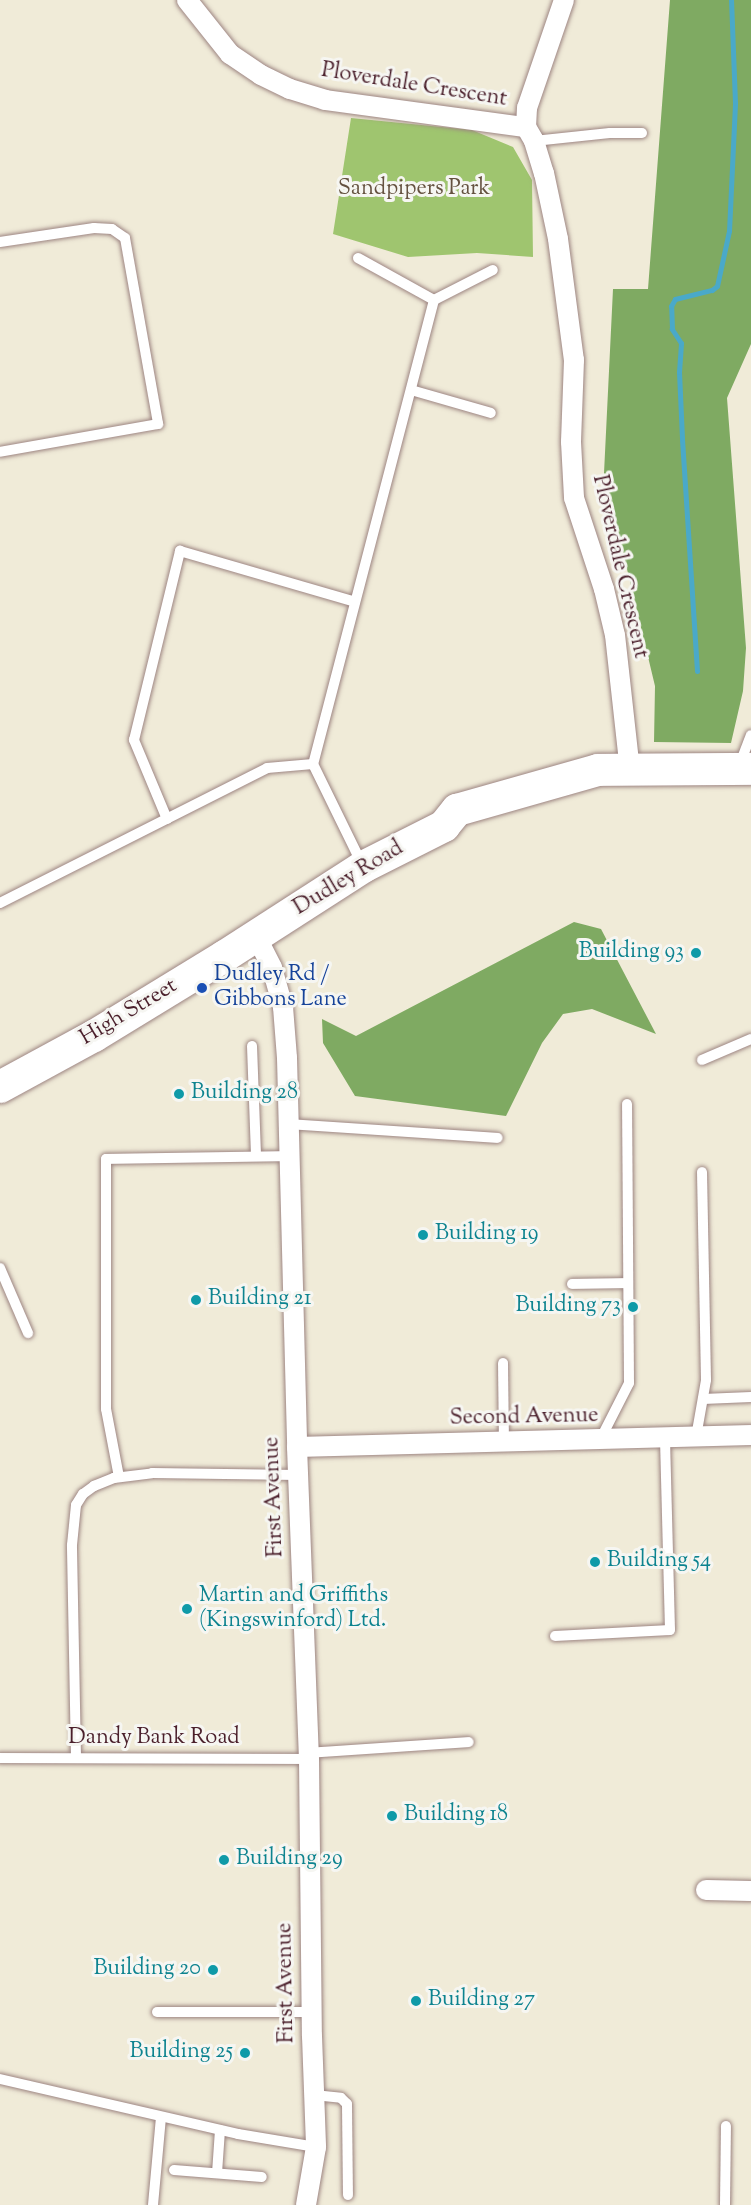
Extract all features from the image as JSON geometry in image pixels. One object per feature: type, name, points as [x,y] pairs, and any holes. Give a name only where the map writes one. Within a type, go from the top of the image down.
[{"type":"main road","name":"Dudley Road","points":[[256,936],[363,867],[444,826],[457,810],[598,770],[613,768],[630,771],[745,769]]},
{"type":"main road","name":"High Street","points":[[0,1088],[94,1036],[256,936]]},
{"type":"street","name":"Ploverdale Crescent","points":[[187,0],[230,54],[261,75],[290,89],[325,100],[530,134]]},
{"type":"street","name":"Ploverdale Crescent","points":[[564,0],[527,108],[530,134],[551,202],[574,360],[571,442],[574,498],[604,589],[615,635],[630,771]]},
{"type":"street","name":"First Avenue","points":[[256,936],[272,968],[283,1007],[289,1124],[308,1756],[311,2012],[316,2147],[306,2205]]},
{"type":"street","name":"Second Avenue","points":[[297,1447],[751,1435]]},
{"type":"street","points":[[706,1890],[751,1891]]},
{"type":"lane","points":[[530,134],[642,133]]},
{"type":"lane","points":[[0,242],[94,228],[112,230],[125,238],[158,424],[0,452]]},
{"type":"lane","points":[[358,258],[434,300]]},
{"type":"lane","points":[[363,867],[313,764],[434,300],[493,270]]},
{"type":"lane","points":[[411,390],[491,413]]},
{"type":"lane","points":[[167,819],[134,740],[180,551],[355,602]]},
{"type":"lane","points":[[745,769],[751,735]]},
{"type":"lane","points":[[0,903],[267,768],[313,764]]},
{"type":"lane","points":[[702,1060],[751,1040]]},
{"type":"lane","points":[[252,1046],[256,1156]]},
{"type":"lane","points":[[599,1440],[629,1383],[627,1104]]},
{"type":"lane","points":[[289,1124],[498,1138]]},
{"type":"lane","points":[[119,1477],[106,1409],[106,1159],[290,1156]]},
{"type":"lane","points":[[696,1437],[706,1380],[702,1172]]},
{"type":"lane","points":[[0,1268],[28,1333]]},
{"type":"lane","points":[[572,1284],[627,1283]]},
{"type":"lane","points":[[503,1363],[504,1442]]},
{"type":"lane","points":[[703,1399],[751,1398]]},
{"type":"lane","points":[[555,1636],[670,1630],[665,1438]]},
{"type":"lane","points":[[76,1757],[72,1582],[76,1505],[94,1486],[119,1477],[168,1472],[298,1475]]},
{"type":"lane","name":"Dandy Bank Road","points":[[0,1758],[308,1756],[469,1742]]},
{"type":"lane","points":[[157,2012],[311,2012]]},
{"type":"lane","points":[[0,2079],[220,2130],[316,2147]]},
{"type":"lane","points":[[314,2095],[341,2098],[346,2104],[348,2195]]},
{"type":"lane","points":[[153,2205],[161,2117]]},
{"type":"lane","points":[[724,2205],[726,2126]]},
{"type":"lane","points":[[218,2173],[220,2130]]},
{"type":"lane","points":[[174,2170],[262,2177]]},
{"type":"green space","points":[[670,0],[751,0],[751,344],[727,398],[746,648],[743,691],[731,743],[654,742],[655,686],[604,473],[613,289],[648,289]]},
{"type":"green space","name":"Sandpipers Park","points":[[351,118],[472,130],[513,147],[532,180],[533,257],[477,253],[408,257],[333,234]]},
{"type":"green space","points":[[574,922],[601,929],[656,1034],[592,1009],[563,1014],[542,1043],[506,1116],[355,1096],[323,1043],[322,1019],[356,1036]]},
{"type":"waterway","points":[[697,671],[682,438],[679,372],[681,343],[672,329],[671,306],[675,299],[712,290],[717,286],[729,231],[735,103],[731,0]]},
{"type":"place","name":"Building 93","points":[[696,953]]},
{"type":"place","name":"Dudley Rd / Gibbons Lane","points":[[202,988]]},
{"type":"place","name":"Building 28","points":[[179,1094]]},
{"type":"place","name":"Building 19","points":[[423,1235]]},
{"type":"place","name":"Building 21","points":[[196,1300]]},
{"type":"place","name":"Building 73","points":[[633,1307]]},
{"type":"place","name":"Building 54","points":[[595,1562]]},
{"type":"place","name":"Martin and Griffiths (Kingswinford) Ltd.","points":[[187,1609]]},
{"type":"place","name":"Building 18","points":[[392,1816]]},
{"type":"place","name":"Building 29","points":[[224,1860]]},
{"type":"place","name":"Building 20","points":[[213,1970]]},
{"type":"place","name":"Building 27","points":[[416,2001]]},
{"type":"place","name":"Building 25","points":[[245,2053]]}]
